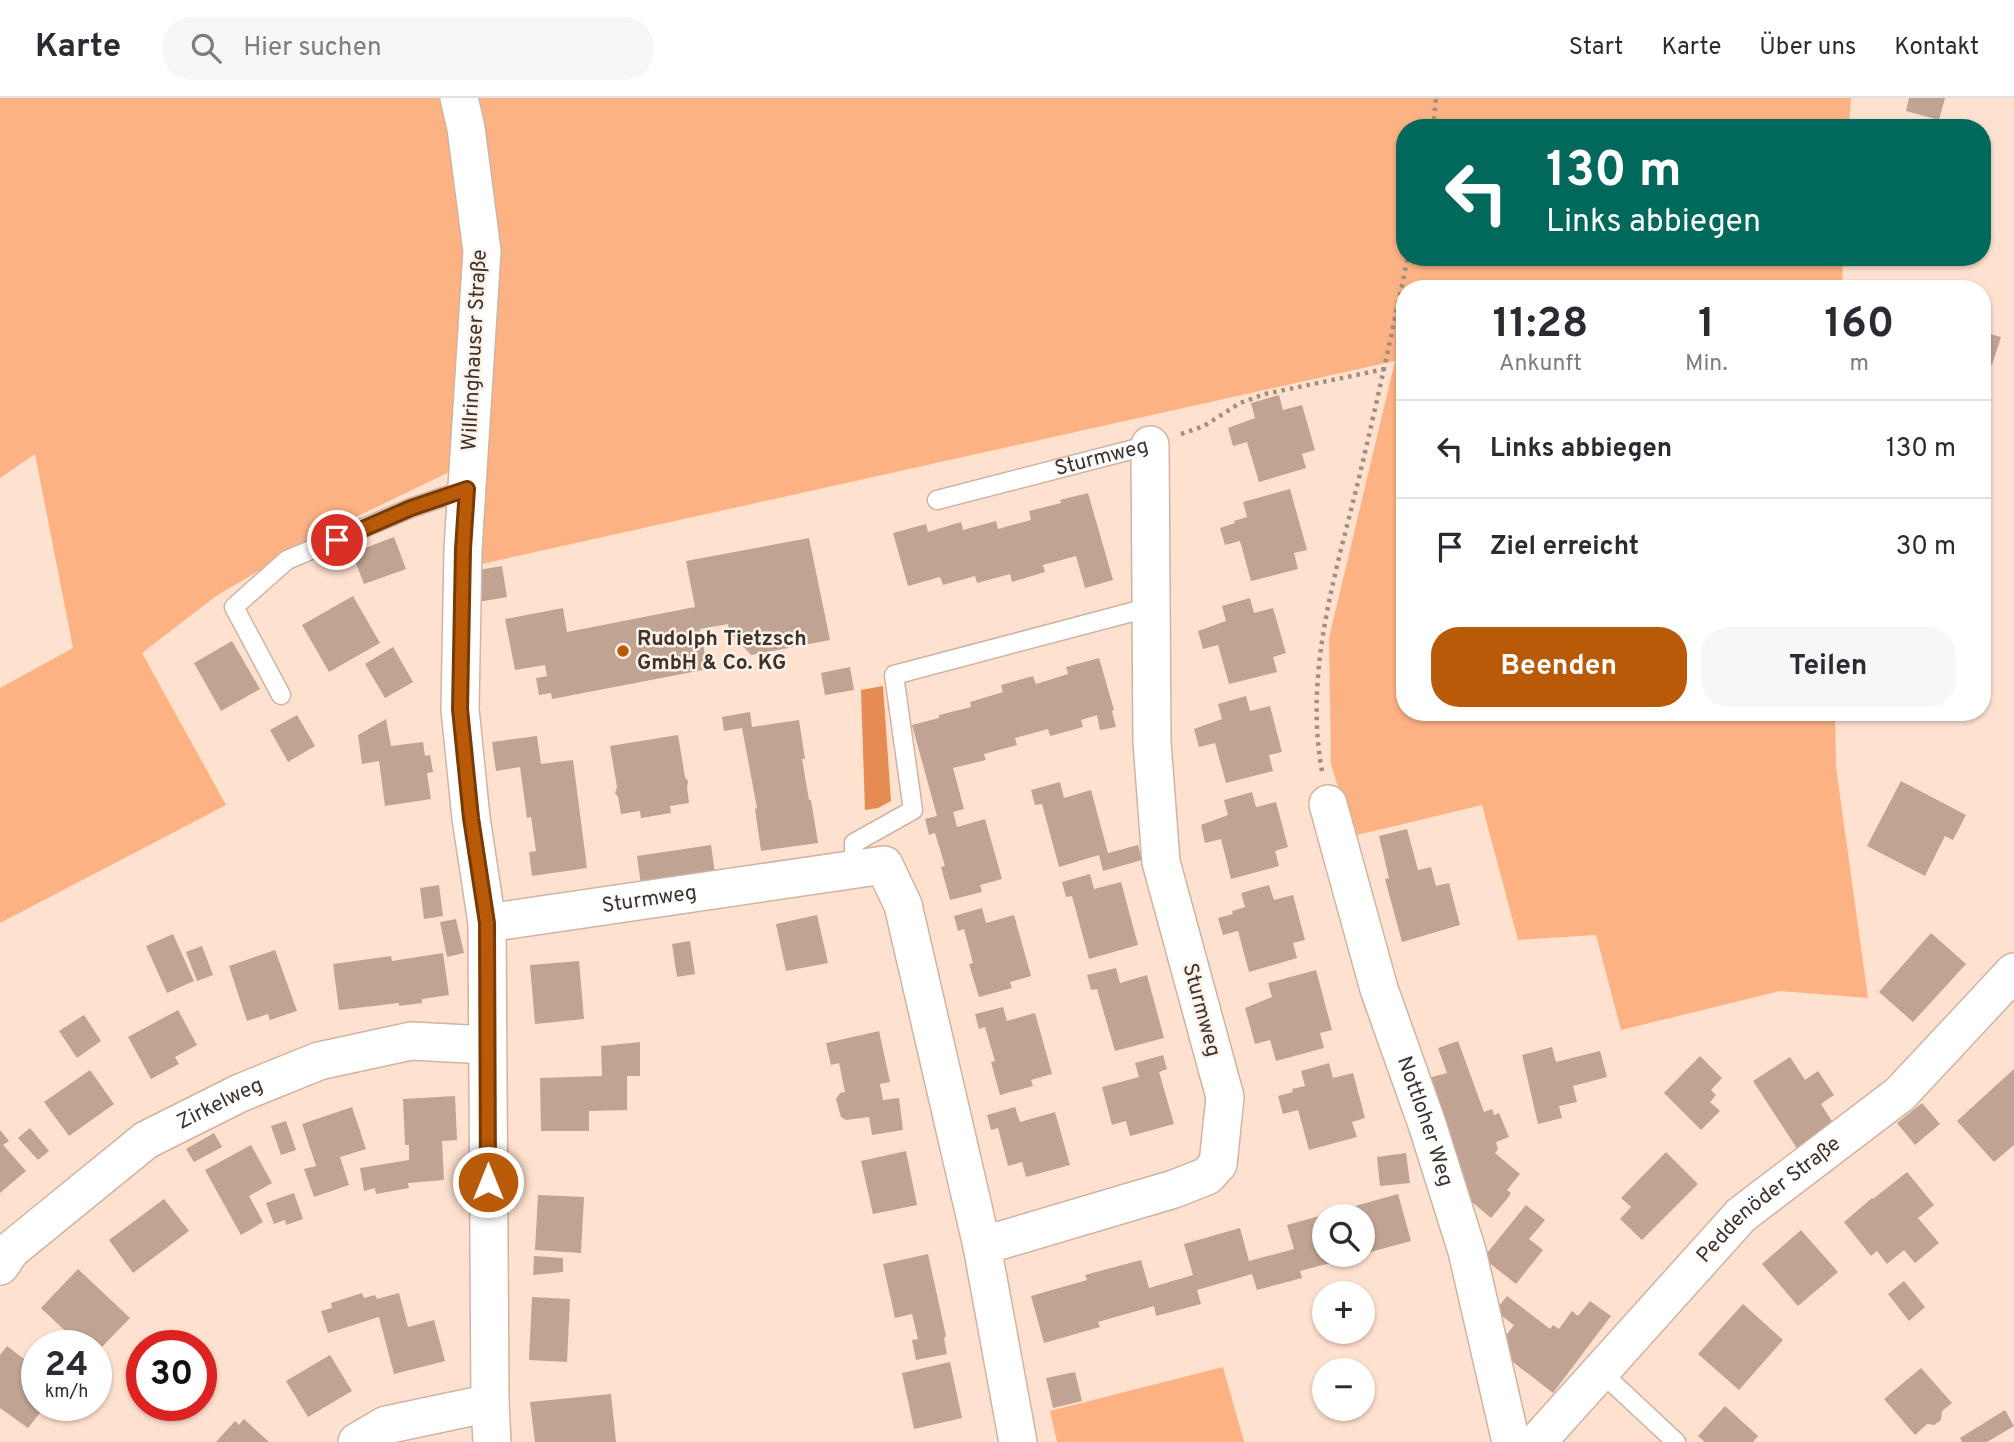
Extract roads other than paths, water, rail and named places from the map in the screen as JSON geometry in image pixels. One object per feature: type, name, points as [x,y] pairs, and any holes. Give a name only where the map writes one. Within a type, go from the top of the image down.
[{"type":"street","name":"Willringhauser Straße","points":[[459,98],[466,128],[482,251],[463,549],[460,709],[471,818],[487,923],[492,1442]]},
{"type":"street","name":"Sturmweg","points":[[982,1246],[1174,1189],[1207,1176],[1218,1164],[1225,1097],[1161,862],[1152,742],[1150,445]]},
{"type":"street","name":"Nottloher Weg","points":[[1328,804],[1379,989],[1427,1124],[1467,1251],[1511,1442]]},
{"type":"street","name":"Sturmweg","points":[[487,923],[884,865],[903,905],[982,1246],[1018,1442]]},
{"type":"street","name":"Peddenöder Straße","points":[[1537,1442],[1741,1215],[1900,1094],[2014,972]]},
{"type":"street","name":"Zirkelweg","points":[[0,1266],[11,1250],[146,1140],[240,1093],[319,1061],[411,1041],[487,1045]]},
{"type":"street","points":[[356,1442],[386,1425],[490,1403]]},
{"type":"lane","name":"Sturmweg","points":[[937,500],[1150,445]]},
{"type":"lane","points":[[281,695],[234,607],[287,560],[411,508],[467,489]]},
{"type":"lane","points":[[854,870],[853,843],[913,810],[894,675],[1151,607]]},
{"type":"lane","points":[[1601,1372],[1676,1442]]},
{"type":"place","name":"Rudolph Tietzsch GmbH & Co. KG","points":[[623,651]]}]
